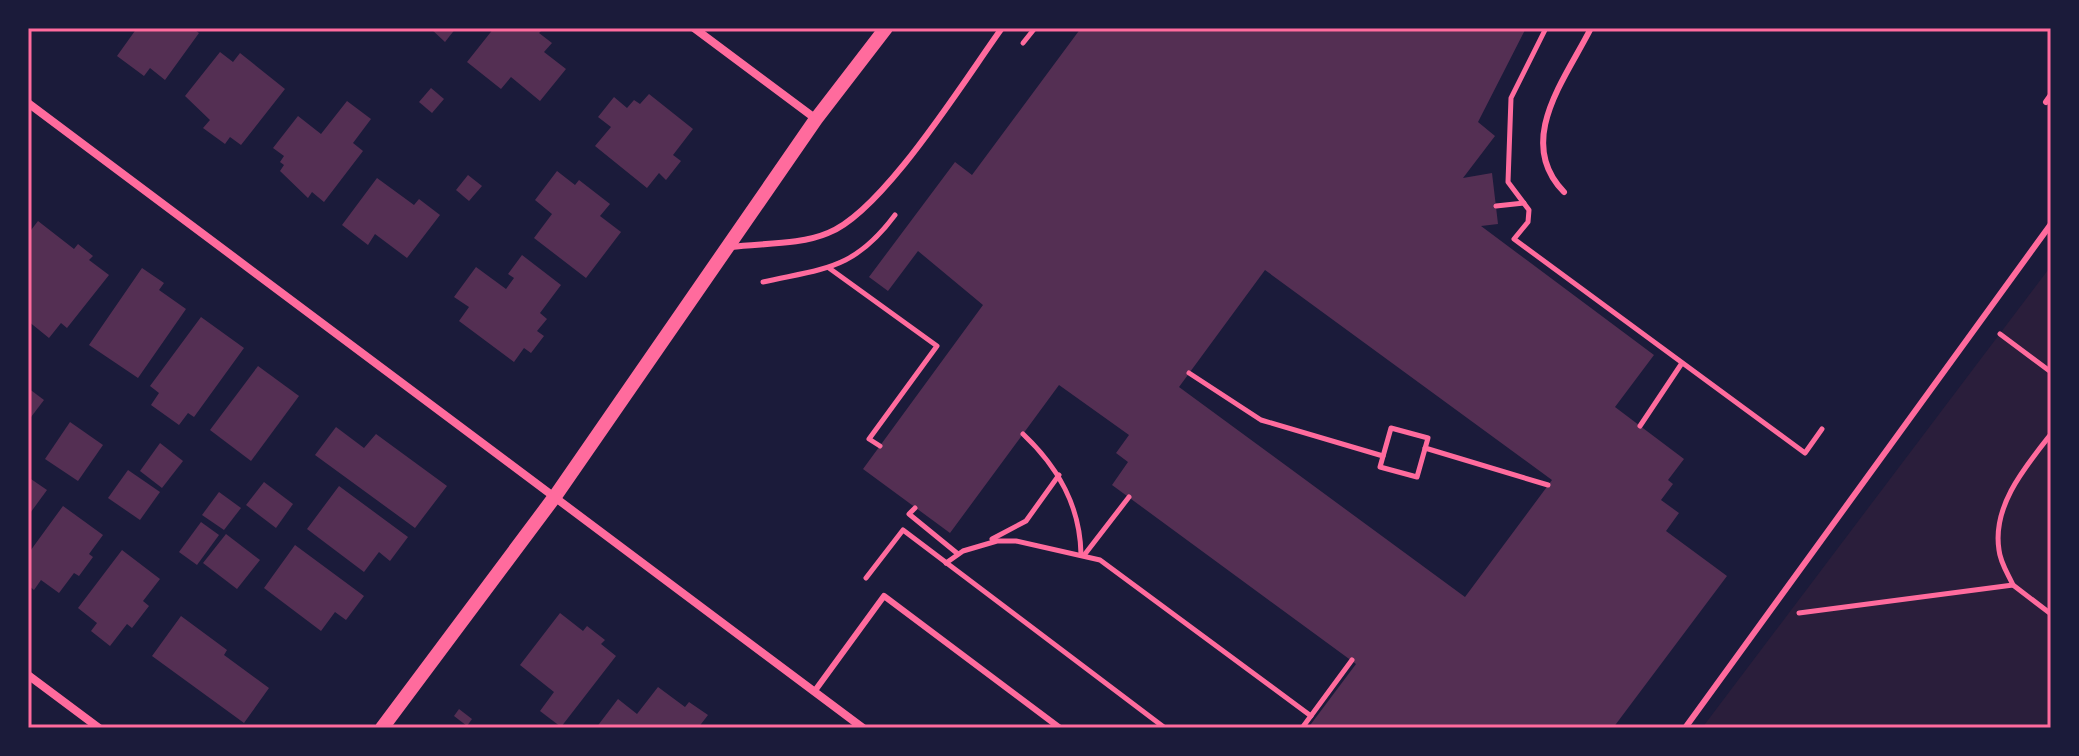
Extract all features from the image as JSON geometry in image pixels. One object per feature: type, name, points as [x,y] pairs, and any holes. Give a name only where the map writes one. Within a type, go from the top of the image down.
[{"type":"street","points":[[694,28],[816,119]]},
{"type":"street","points":[[382,728],[556,495],[816,119],[886,28]]},
{"type":"street","points":[[28,103],[556,495],[863,728]]},
{"type":"street","points":[[28,675],[99,728]]},
{"type":"lane","points":[[727,247],[818,237],[847,225],[891,180],[1002,28]]},
{"type":"lane","points":[[1564,192],[1545,163],[1541,136],[1552,105],[1591,28]]},
{"type":"lane","points":[[2046,102],[2051,95]]},
{"type":"lane","points":[[1685,728],[2051,224]]},
{"type":"lane","points":[[814,692],[884,596],[1060,728]]},
{"type":"path","points":[[1546,28],[1511,98],[1508,182],[1529,210],[1528,222],[1514,239],[1805,453],[1822,429]]},
{"type":"path","points":[[1496,206],[1524,203]]},
{"type":"path","points":[[828,267],[937,346],[869,439],[880,446]]},
{"type":"path","points":[[1981,319],[2051,372]]},
{"type":"path","points":[[1640,426],[1682,363]]},
{"type":"path","points":[[1189,373],[1261,420],[1383,456]]},
{"type":"path","points":[[1391,428],[1428,438],[1417,477],[1380,467],[1383,456],[1391,428]]},
{"type":"path","points":[[1023,434],[1043,452],[1059,475],[1080,527],[1083,554]]},
{"type":"path","points":[[2051,434],[2027,464],[2001,511],[1999,551],[2013,585],[2051,614]]},
{"type":"path","points":[[1425,448],[1548,485]]},
{"type":"path","points":[[946,563],[1026,521],[1059,475]]},
{"type":"path","points":[[1083,554],[1129,497]]},
{"type":"path","points":[[915,508],[909,514],[958,554]]},
{"type":"path","points":[[858,588],[903,530],[1165,728]]},
{"type":"path","points":[[976,546],[1016,541],[1100,560],[1311,716]]},
{"type":"path","points":[[1786,615],[2013,585]]},
{"type":"path","points":[[1302,728],[1352,660]]},
{"type":"shaded area","points":[[2051,266],[2051,728],[1702,728]]},
{"type":"building","points":[[137,28],[192,28],[199,33],[165,80],[150,68],[144,76],[117,56]]},
{"type":"building","points":[[430,28],[456,28],[445,42]]},
{"type":"building","points":[[494,28],[544,28],[539,33],[552,43],[544,52],[566,69],[540,101],[511,77],[501,89],[467,62]]},
{"type":"building","points":[[1081,28],[1526,28],[1478,122],[1495,136],[1463,178],[1492,173],[1498,224],[1481,226],[1654,355],[1615,407],[1684,459],[1668,480],[1673,484],[1661,500],[1679,513],[1666,531],[1727,576],[1613,728],[1308,728],[1356,664],[1112,485],[1128,462],[1116,453],[1129,435],[1059,385],[950,533],[863,469],[983,305],[918,251],[888,291],[869,277],[955,162],[972,175]],"holes":[[[1265,270],[1552,480],[1465,597],[1179,387]]]},
{"type":"building","points":[[220,52],[233,62],[240,53],[285,89],[241,145],[230,137],[225,144],[203,128],[210,120],[185,96]]},
{"type":"building","points":[[431,88],[444,99],[432,113],[419,102]]},
{"type":"building","points":[[649,94],[693,129],[673,155],[681,161],[666,180],[659,173],[647,188],[595,146],[611,127],[598,117],[614,97],[627,108],[634,100],[640,104]]},
{"type":"building","points":[[347,101],[371,119],[353,143],[363,151],[324,202],[312,192],[308,198],[280,171],[284,156],[273,148],[298,116],[321,134]]},
{"type":"building","points":[[557,171],[575,185],[579,180],[610,204],[600,216],[621,232],[586,278],[534,238],[552,214],[535,200]]},
{"type":"building","points":[[468,175],[482,186],[469,201],[456,190]]},
{"type":"building","points":[[377,178],[414,205],[419,199],[440,215],[407,258],[375,234],[368,245],[342,225]]},
{"type":"building","points":[[38,221],[74,249],[78,244],[93,256],[89,260],[109,275],[67,328],[61,323],[49,338],[28,321],[28,234]]},
{"type":"building","points":[[522,255],[561,285],[540,313],[547,319],[537,331],[544,336],[531,353],[524,348],[514,362],[459,321],[469,307],[454,297],[476,267],[506,289],[514,278],[508,274]]},
{"type":"building","points":[[142,268],[164,283],[159,290],[186,309],[138,378],[89,345]]},
{"type":"building","points":[[201,317],[244,348],[194,417],[188,413],[179,425],[151,405],[159,393],[150,386]]},
{"type":"building","points":[[258,366],[299,396],[251,461],[210,430]]},
{"type":"building","points":[[28,388],[44,400],[28,421]]},
{"type":"building","points":[[70,422],[103,445],[78,481],[45,459]]},
{"type":"building","points":[[336,427],[364,448],[376,434],[447,486],[415,528],[315,455]]},
{"type":"building","points":[[160,443],[183,461],[162,488],[140,471]]},
{"type":"building","points":[[128,470],[160,492],[140,520],[108,498]]},
{"type":"building","points":[[28,477],[47,490],[28,516]]},
{"type":"building","points":[[264,482],[293,504],[276,528],[246,505]]},
{"type":"building","points":[[339,486],[408,537],[390,561],[379,552],[364,572],[307,529]]},
{"type":"building","points":[[219,492],[241,508],[224,530],[202,515]]},
{"type":"building","points":[[63,506],[103,535],[89,554],[93,557],[79,576],[74,573],[59,593],[41,580],[34,590],[28,585],[28,554]]},
{"type":"building","points":[[201,522],[219,535],[197,565],[179,552]]},
{"type":"building","points":[[226,534],[260,560],[237,589],[203,563]]},
{"type":"building","points":[[295,545],[364,596],[346,620],[335,612],[321,631],[264,588]]},
{"type":"building","points":[[122,550],[160,579],[143,601],[149,606],[132,628],[127,624],[110,646],[91,631],[97,623],[78,608]]},
{"type":"building","points":[[560,613],[583,631],[587,626],[605,640],[601,644],[616,656],[561,727],[540,711],[554,692],[520,665]]},
{"type":"building","points":[[181,616],[227,650],[224,655],[269,688],[244,723],[152,656]]},
{"type":"building","points":[[658,687],[685,707],[689,702],[708,715],[698,728],[596,728],[618,699],[637,714]]},
{"type":"building","points":[[459,709],[472,719],[467,726],[454,716]]}]
